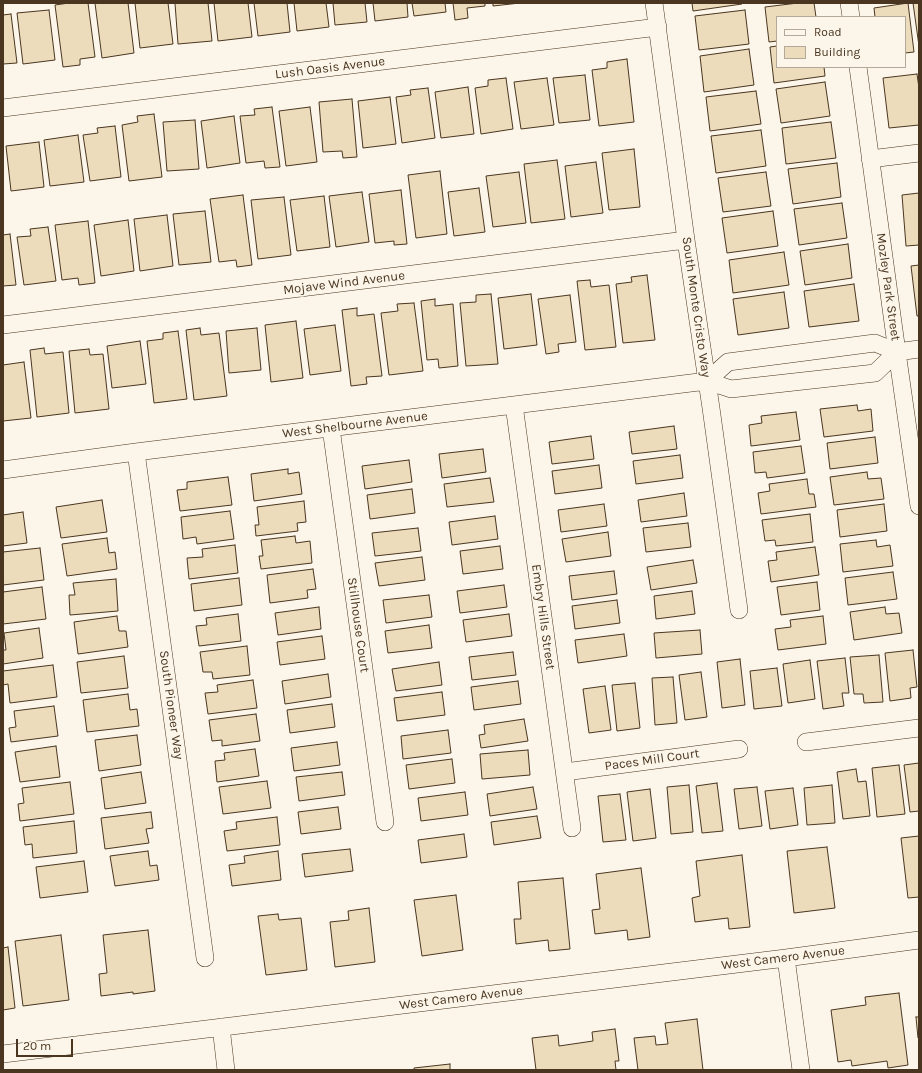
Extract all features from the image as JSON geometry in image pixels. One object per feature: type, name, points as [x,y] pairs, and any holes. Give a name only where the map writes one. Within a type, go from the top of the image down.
[{"type":"street","name":"South Monte Cristo Way","points":[[654,3],[739,610]]},
{"type":"street","points":[[849,3],[851,16]]},
{"type":"street","name":"Lush Oasis Avenue","points":[[3,108],[658,27]]},
{"type":"street","name":"Mozley Park Street","points":[[858,68],[919,506]]},
{"type":"street","points":[[870,159],[919,154]]},
{"type":"street","name":"Mojave Wind Avenue","points":[[3,325],[686,240]]},
{"type":"street","points":[[707,381],[728,362],[875,343],[897,352],[919,349]]},
{"type":"street","name":"West Shelbourne Avenue","points":[[3,470],[707,381],[731,389],[875,373],[897,352]]},
{"type":"street","name":"Embry Hills Street","points":[[514,405],[572,828]]},
{"type":"street","name":"Stillhouse Court","points":[[331,428],[386,822]]},
{"type":"street","name":"South Pioneer Way","points":[[136,452],[205,958]]},
{"type":"street","points":[[806,742],[919,728]]},
{"type":"street","name":"Paces Mill Court","points":[[565,772],[739,749]]},
{"type":"street","name":"West Camero Avenue","points":[[3,1054],[786,958],[919,940]]},
{"type":"street","points":[[786,958],[801,1070]]},
{"type":"street","points":[[221,1027],[226,1070]]},
{"type":"building","points":[[88,3],[95,57],[80,59],[80,65],[63,67],[55,5]]},
{"type":"building","points":[[95,3],[128,3],[134,53],[102,58]]},
{"type":"building","points":[[135,3],[168,3],[173,44],[140,48]]},
{"type":"building","points":[[175,3],[208,3],[212,41],[178,44]]},
{"type":"building","points":[[214,3],[248,3],[252,37],[218,41]]},
{"type":"building","points":[[254,3],[287,3],[290,32],[258,36]]},
{"type":"building","points":[[294,3],[326,3],[329,27],[297,31]]},
{"type":"building","points":[[333,3],[365,3],[367,22],[335,25]]},
{"type":"building","points":[[373,3],[407,3],[408,17],[375,21]]},
{"type":"building","points":[[412,3],[445,3],[446,12],[414,16]]},
{"type":"building","points":[[453,3],[485,3],[485,6],[467,8],[468,18],[455,20]]},
{"type":"building","points":[[493,3],[520,3],[493,6]]},
{"type":"building","points":[[692,3],[742,3],[742,4],[693,11]]},
{"type":"building","points":[[798,3],[814,3],[816,16],[776,16],[776,41],[769,42],[765,7]]},
{"type":"building","points":[[908,3],[914,52],[906,53],[906,16],[875,16],[874,8]]},
{"type":"building","points":[[913,3],[919,3],[919,46]]},
{"type":"building","points":[[49,10],[55,60],[23,64],[17,13]]},
{"type":"building","points":[[745,10],[749,44],[699,50],[695,16]]},
{"type":"building","points":[[11,14],[17,63],[3,64],[3,15]]},
{"type":"building","points":[[776,46],[776,68],[824,68],[825,76],[774,83],[770,47]]},
{"type":"building","points":[[749,49],[754,85],[704,92],[700,56]]},
{"type":"building","points":[[627,59],[634,122],[599,126],[592,70],[607,68],[607,62]]},
{"type":"building","points":[[917,74],[919,88],[919,125],[889,128],[883,78]]},
{"type":"building","points":[[585,75],[590,120],[559,123],[553,78]]},
{"type":"building","points":[[506,78],[513,129],[481,134],[475,88],[488,86],[488,80]]},
{"type":"building","points":[[547,78],[554,125],[521,129],[514,82]]},
{"type":"building","points":[[825,82],[830,116],[781,123],[776,89]]},
{"type":"building","points":[[468,87],[474,134],[441,138],[435,92]]},
{"type":"building","points":[[428,88],[435,138],[402,143],[396,97],[411,95],[410,90]]},
{"type":"building","points":[[756,91],[761,124],[710,131],[706,97]]},
{"type":"building","points":[[390,97],[396,144],[363,148],[358,101]]},
{"type":"building","points":[[352,99],[357,157],[343,158],[342,151],[323,152],[319,102]]},
{"type":"building","points":[[272,107],[280,167],[265,168],[264,161],[246,163],[240,116],[255,115],[254,109]]},
{"type":"building","points":[[310,107],[317,162],[286,166],[279,111]]},
{"type":"building","points":[[154,114],[162,177],[129,181],[122,125],[138,122],[137,116]]},
{"type":"building","points":[[234,116],[240,163],[207,168],[201,121]]},
{"type":"building","points":[[195,120],[199,169],[167,171],[163,122]]},
{"type":"building","points":[[831,122],[836,158],[786,164],[782,128]]},
{"type":"building","points":[[115,126],[121,177],[90,181],[83,135],[98,133],[97,128]]},
{"type":"building","points":[[761,130],[766,166],[716,173],[711,136]]},
{"type":"building","points":[[78,135],[84,182],[50,186],[44,140]]},
{"type":"building","points":[[39,142],[44,187],[11,191],[6,146]]},
{"type":"building","points":[[634,149],[640,207],[609,210],[602,153]]},
{"type":"building","points":[[557,160],[565,219],[531,223],[524,164]]},
{"type":"building","points":[[596,162],[603,213],[571,217],[565,166]]},
{"type":"building","points":[[837,163],[841,197],[793,204],[788,169]]},
{"type":"building","points":[[440,171],[447,234],[416,238],[408,175]]},
{"type":"building","points":[[519,172],[526,223],[493,227],[486,176]]},
{"type":"building","points":[[766,172],[771,206],[723,212],[718,178]]},
{"type":"building","points":[[479,188],[485,232],[454,236],[448,192]]},
{"type":"building","points":[[401,190],[407,244],[394,245],[394,241],[375,243],[369,194]]},
{"type":"building","points":[[362,192],[369,242],[336,247],[329,196]]},
{"type":"building","points":[[919,193],[919,245],[906,246],[902,195]]},
{"type":"building","points":[[243,195],[252,265],[237,267],[236,260],[219,262],[210,199]]},
{"type":"building","points":[[324,196],[330,247],[297,251],[290,200]]},
{"type":"building","points":[[284,197],[291,255],[258,259],[251,200]]},
{"type":"building","points":[[842,203],[847,238],[799,245],[794,209]]},
{"type":"building","points":[[205,211],[211,262],[179,265],[173,214]]},
{"type":"building","points":[[773,211],[778,246],[727,253],[722,218]]},
{"type":"building","points":[[167,215],[173,266],[140,271],[134,219]]},
{"type":"building","points":[[128,220],[134,271],[101,276],[94,225]]},
{"type":"building","points":[[88,221],[95,283],[79,285],[78,278],[62,280],[55,225]]},
{"type":"building","points":[[48,227],[56,281],[24,285],[17,237],[31,236],[30,229]]},
{"type":"building","points":[[10,234],[16,285],[3,286],[3,235]]},
{"type":"building","points":[[848,244],[852,278],[805,285],[800,251]]},
{"type":"building","points":[[784,252],[789,285],[733,293],[729,260]]},
{"type":"building","points":[[919,265],[919,316],[917,316],[911,266]]},
{"type":"building","points":[[647,275],[655,340],[623,343],[616,284],[632,282],[631,277]]},
{"type":"building","points":[[590,280],[591,287],[609,285],[616,347],[585,350],[577,281]]},
{"type":"building","points":[[854,284],[859,321],[809,327],[804,291]]},
{"type":"building","points":[[784,292],[789,328],[738,335],[733,299]]},
{"type":"building","points":[[491,294],[498,364],[466,366],[460,303],[476,302],[476,295]]},
{"type":"building","points":[[531,294],[537,345],[504,349],[498,298]]},
{"type":"building","points":[[570,295],[576,342],[558,344],[559,352],[546,354],[538,299]]},
{"type":"building","points":[[435,299],[435,306],[453,304],[458,366],[439,368],[438,359],[427,360],[421,301]]},
{"type":"building","points":[[414,303],[423,371],[389,375],[381,313],[398,311],[397,304]]},
{"type":"building","points":[[357,308],[357,316],[374,314],[382,376],[366,377],[367,384],[351,386],[342,310]]},
{"type":"building","points":[[296,321],[303,378],[271,382],[265,325]]},
{"type":"building","points":[[335,325],[341,371],[310,375],[304,329]]},
{"type":"building","points":[[200,328],[201,335],[219,333],[227,396],[194,400],[186,330]]},
{"type":"building","points":[[257,328],[261,370],[229,373],[226,331]]},
{"type":"building","points":[[178,331],[187,399],[154,403],[147,341],[163,339],[163,333]]},
{"type":"building","points":[[140,341],[146,384],[112,388],[107,346]]},
{"type":"building","points":[[44,348],[45,354],[63,352],[69,413],[37,417],[30,350]]},
{"type":"building","points":[[89,349],[90,355],[103,354],[109,409],[75,413],[69,351]]},
{"type":"building","points":[[24,362],[31,418],[3,421],[3,365]]},
{"type":"building","points":[[857,405],[858,411],[871,409],[873,431],[824,437],[820,409]]},
{"type":"building","points":[[796,412],[800,440],[751,446],[749,425],[762,423],[761,416]]},
{"type":"building","points":[[674,426],[677,449],[632,454],[629,432]]},
{"type":"building","points":[[591,436],[594,459],[552,464],[549,442]]},
{"type":"building","points":[[875,437],[878,463],[830,469],[827,443]]},
{"type":"building","points":[[801,446],[805,473],[767,478],[766,472],[755,473],[753,452]]},
{"type":"building","points":[[483,449],[486,472],[442,478],[439,454]]},
{"type":"building","points":[[680,455],[683,478],[636,484],[633,461]]},
{"type":"building","points":[[409,460],[412,482],[365,489],[362,466]]},
{"type":"building","points":[[599,465],[602,488],[555,494],[552,471]]},
{"type":"building","points":[[288,469],[288,474],[299,472],[302,494],[254,501],[251,474]]},
{"type":"building","points":[[867,472],[868,479],[881,478],[884,499],[834,505],[830,477]]},
{"type":"building","points":[[228,477],[232,505],[180,511],[177,490],[187,489],[187,482]]},
{"type":"building","points":[[490,478],[494,502],[447,507],[444,484]]},
{"type":"building","points":[[807,479],[809,494],[814,494],[816,507],[761,514],[758,493],[770,491],[769,484]]},
{"type":"building","points":[[412,489],[415,513],[370,519],[367,495]]},
{"type":"building","points":[[684,493],[687,516],[641,522],[638,500]]},
{"type":"building","points":[[102,500],[107,532],[61,538],[56,507]]},
{"type":"building","points":[[304,501],[306,522],[297,523],[298,531],[256,536],[255,525],[259,525],[257,507]]},
{"type":"building","points":[[604,504],[607,526],[561,532],[558,510]]},
{"type":"building","points":[[884,504],[887,531],[840,537],[837,510]]},
{"type":"building","points":[[230,511],[234,539],[197,544],[196,537],[183,539],[181,517]]},
{"type":"building","points":[[23,512],[27,543],[3,546],[3,515]]},
{"type":"building","points":[[810,514],[813,542],[776,546],[775,540],[765,541],[762,520]]},
{"type":"building","points":[[495,516],[498,539],[452,545],[449,522]]},
{"type":"building","points":[[688,523],[691,547],[646,552],[643,528]]},
{"type":"building","points":[[418,528],[421,551],[375,556],[372,533]]},
{"type":"building","points":[[608,532],[611,556],[566,562],[562,539]]},
{"type":"building","points":[[295,536],[296,543],[310,541],[312,563],[261,569],[259,556],[263,556],[261,540]]},
{"type":"building","points":[[107,538],[109,553],[115,552],[117,569],[67,576],[62,544]]},
{"type":"building","points":[[876,540],[877,547],[890,545],[893,566],[843,572],[840,544]]},
{"type":"building","points":[[235,545],[238,573],[189,579],[187,558],[203,557],[202,549]]},
{"type":"building","points":[[500,546],[503,569],[463,574],[460,551]]},
{"type":"building","points":[[815,547],[819,575],[771,582],[768,561],[777,560],[776,552]]},
{"type":"building","points":[[40,548],[44,580],[3,585],[3,552]]},
{"type":"building","points":[[422,557],[425,580],[379,586],[375,563]]},
{"type":"building","points":[[693,560],[697,583],[651,590],[647,567]]},
{"type":"building","points":[[313,569],[316,589],[307,590],[308,598],[270,603],[267,575]]},
{"type":"building","points":[[614,571],[617,594],[572,600],[569,576]]},
{"type":"building","points":[[893,572],[897,599],[848,605],[845,578]]},
{"type":"building","points":[[239,578],[242,605],[194,611],[191,584]]},
{"type":"building","points":[[116,579],[118,611],[70,615],[69,595],[75,595],[73,583]]},
{"type":"building","points":[[817,582],[820,610],[781,615],[777,587]]},
{"type":"building","points":[[504,585],[507,607],[460,613],[457,591]]},
{"type":"building","points":[[42,587],[46,619],[3,624],[3,592]]},
{"type":"building","points":[[692,591],[695,614],[656,619],[654,596]]},
{"type":"building","points":[[429,595],[432,617],[386,623],[383,600]]},
{"type":"building","points":[[617,600],[620,623],[575,629],[572,606]]},
{"type":"building","points":[[319,607],[321,629],[278,635],[275,613]]},
{"type":"building","points":[[885,607],[886,614],[899,613],[902,633],[854,640],[850,612]]},
{"type":"building","points":[[238,614],[241,641],[199,646],[196,626],[207,625],[206,618]]},
{"type":"building","points":[[509,614],[512,636],[466,642],[463,620]]},
{"type":"building","points":[[117,616],[119,631],[126,631],[128,647],[78,654],[74,622]]},
{"type":"building","points":[[823,616],[826,644],[778,650],[775,629],[791,627],[790,620]]},
{"type":"building","points":[[429,625],[432,648],[388,653],[385,631]]},
{"type":"building","points":[[39,628],[43,658],[3,664],[3,650],[6,650],[4,633]]},
{"type":"building","points":[[700,630],[702,654],[656,658],[654,633]]},
{"type":"building","points":[[624,634],[627,656],[578,663],[575,640]]},
{"type":"building","points":[[322,636],[325,659],[280,665],[277,642]]},
{"type":"building","points":[[247,646],[250,675],[213,679],[212,672],[203,672],[200,652]]},
{"type":"building","points":[[913,650],[917,687],[910,688],[911,698],[890,701],[885,653]]},
{"type":"building","points":[[513,652],[516,675],[472,680],[469,657]]},
{"type":"building","points":[[879,655],[883,702],[864,703],[863,694],[854,694],[850,657]]},
{"type":"building","points":[[124,656],[128,688],[81,693],[77,662]]},
{"type":"building","points":[[845,658],[849,693],[842,693],[844,706],[823,709],[817,661]]},
{"type":"building","points":[[740,659],[745,705],[722,708],[717,662]]},
{"type":"building","points":[[810,660],[815,699],[788,703],[783,664]]},
{"type":"building","points":[[439,662],[442,685],[396,691],[392,669]]},
{"type":"building","points":[[53,665],[57,697],[10,703],[8,684],[3,685],[3,671]]},
{"type":"building","points":[[777,668],[782,706],[754,709],[750,671]]},
{"type":"building","points":[[701,672],[707,717],[685,720],[679,675]]},
{"type":"building","points":[[328,674],[331,697],[285,704],[282,681]]},
{"type":"building","points":[[673,677],[677,723],[655,725],[652,678]]},
{"type":"building","points":[[253,680],[257,708],[208,714],[205,693],[218,692],[217,685]]},
{"type":"building","points":[[518,681],[521,704],[474,710],[471,687]]},
{"type":"building","points":[[635,683],[640,728],[617,731],[612,685]]},
{"type":"building","points":[[605,686],[611,730],[589,733],[583,689]]},
{"type":"building","points":[[442,692],[445,715],[397,721],[394,698]]},
{"type":"building","points":[[128,694],[130,710],[137,709],[139,726],[87,732],[83,700]]},
{"type":"building","points":[[332,704],[335,727],[290,733],[287,710]]},
{"type":"building","points":[[54,706],[58,736],[11,742],[9,728],[16,727],[14,711]]},
{"type":"building","points":[[256,714],[260,741],[222,746],[222,740],[212,741],[209,720]]},
{"type":"building","points":[[524,719],[528,741],[481,748],[479,735],[485,734],[484,725]]},
{"type":"building","points":[[448,730],[451,753],[403,759],[401,736]]},
{"type":"building","points":[[137,735],[141,765],[99,771],[95,740]]},
{"type":"building","points":[[337,742],[340,765],[294,771],[291,748]]},
{"type":"building","points":[[56,746],[60,777],[20,782],[15,752]]},
{"type":"building","points":[[255,749],[259,776],[217,782],[215,761],[225,760],[224,753]]},
{"type":"building","points":[[528,750],[530,775],[482,779],[480,754]]},
{"type":"building","points":[[452,759],[455,783],[409,789],[406,765]]},
{"type":"building","points":[[919,763],[919,811],[910,812],[904,765]]},
{"type":"building","points":[[899,765],[905,814],[877,817],[872,768]]},
{"type":"building","points":[[856,769],[858,782],[866,781],[870,816],[843,819],[837,772]]},
{"type":"building","points":[[141,772],[146,803],[105,809],[101,778]]},
{"type":"building","points":[[342,772],[345,795],[299,801],[296,777]]},
{"type":"building","points":[[267,781],[271,808],[223,814],[219,787]]},
{"type":"building","points":[[70,782],[74,814],[20,821],[18,804],[24,803],[22,788]]},
{"type":"building","points":[[717,783],[723,831],[702,833],[696,786]]},
{"type":"building","points":[[689,785],[693,832],[671,834],[667,787]]},
{"type":"building","points":[[832,785],[835,823],[807,825],[804,788]]},
{"type":"building","points":[[533,787],[537,809],[490,816],[487,794]]},
{"type":"building","points":[[757,787],[762,826],[739,829],[734,789]]},
{"type":"building","points":[[793,788],[798,825],[770,829],[765,791]]},
{"type":"building","points":[[650,789],[656,838],[633,841],[627,792]]},
{"type":"building","points":[[465,792],[468,815],[421,821],[418,798]]},
{"type":"building","points":[[620,794],[626,840],[603,842],[598,796]]},
{"type":"building","points":[[338,807],[341,829],[301,834],[298,812]]},
{"type":"building","points":[[151,812],[153,828],[146,829],[149,843],[105,849],[101,818]]},
{"type":"building","points":[[537,816],[541,838],[494,845],[491,822]]},
{"type":"building","points":[[277,817],[280,845],[227,851],[224,831],[237,829],[236,822]]},
{"type":"building","points":[[74,821],[77,853],[33,858],[32,844],[25,845],[23,827]]},
{"type":"building","points":[[464,834],[467,857],[421,863],[418,840]]},
{"type":"building","points":[[919,836],[919,897],[908,898],[901,838]]},
{"type":"building","points":[[827,847],[835,908],[794,913],[787,851]]},
{"type":"building","points":[[350,849],[353,871],[305,877],[302,854]]},
{"type":"building","points":[[148,851],[150,866],[157,865],[159,880],[115,886],[110,856]]},
{"type":"building","points":[[278,851],[281,880],[232,886],[229,865],[245,863],[244,856]]},
{"type":"building","points":[[742,855],[750,927],[729,929],[728,918],[695,922],[692,898],[700,896],[696,861]]},
{"type":"building","points":[[84,861],[88,892],[40,898],[36,867]]},
{"type":"building","points":[[641,868],[650,937],[628,940],[627,930],[595,934],[592,910],[600,909],[596,874]]},
{"type":"building","points":[[563,878],[570,949],[549,951],[548,940],[516,944],[514,919],[521,919],[518,882]]},
{"type":"building","points":[[456,895],[463,950],[422,956],[414,900]]},
{"type":"building","points":[[369,908],[375,962],[335,967],[330,922],[349,920],[348,911]]},
{"type":"building","points":[[278,914],[279,920],[301,918],[307,970],[266,975],[258,916]]},
{"type":"building","points":[[148,930],[155,991],[101,996],[99,974],[107,973],[103,935]]},
{"type":"building","points":[[61,935],[69,1000],[23,1006],[15,941]]},
{"type":"building","points":[[8,947],[15,1008],[3,1010],[3,948]]},
{"type":"building","points":[[899,993],[908,1065],[888,1068],[887,1061],[852,1066],[851,1060],[838,1062],[831,1010],[866,1005],[865,997]]},
{"type":"building","points":[[916,1017],[919,1017],[919,1038],[918,1038]]},
{"type":"building","points":[[697,1019],[703,1070],[638,1070],[634,1038],[655,1036],[656,1045],[668,1044],[665,1023]]},
{"type":"building","points":[[615,1029],[619,1061],[615,1061],[616,1070],[536,1070],[532,1038],[558,1035],[559,1046],[593,1041],[592,1032]]},
{"type":"building","points":[[450,1064],[450,1070],[414,1070],[414,1068]]}]
